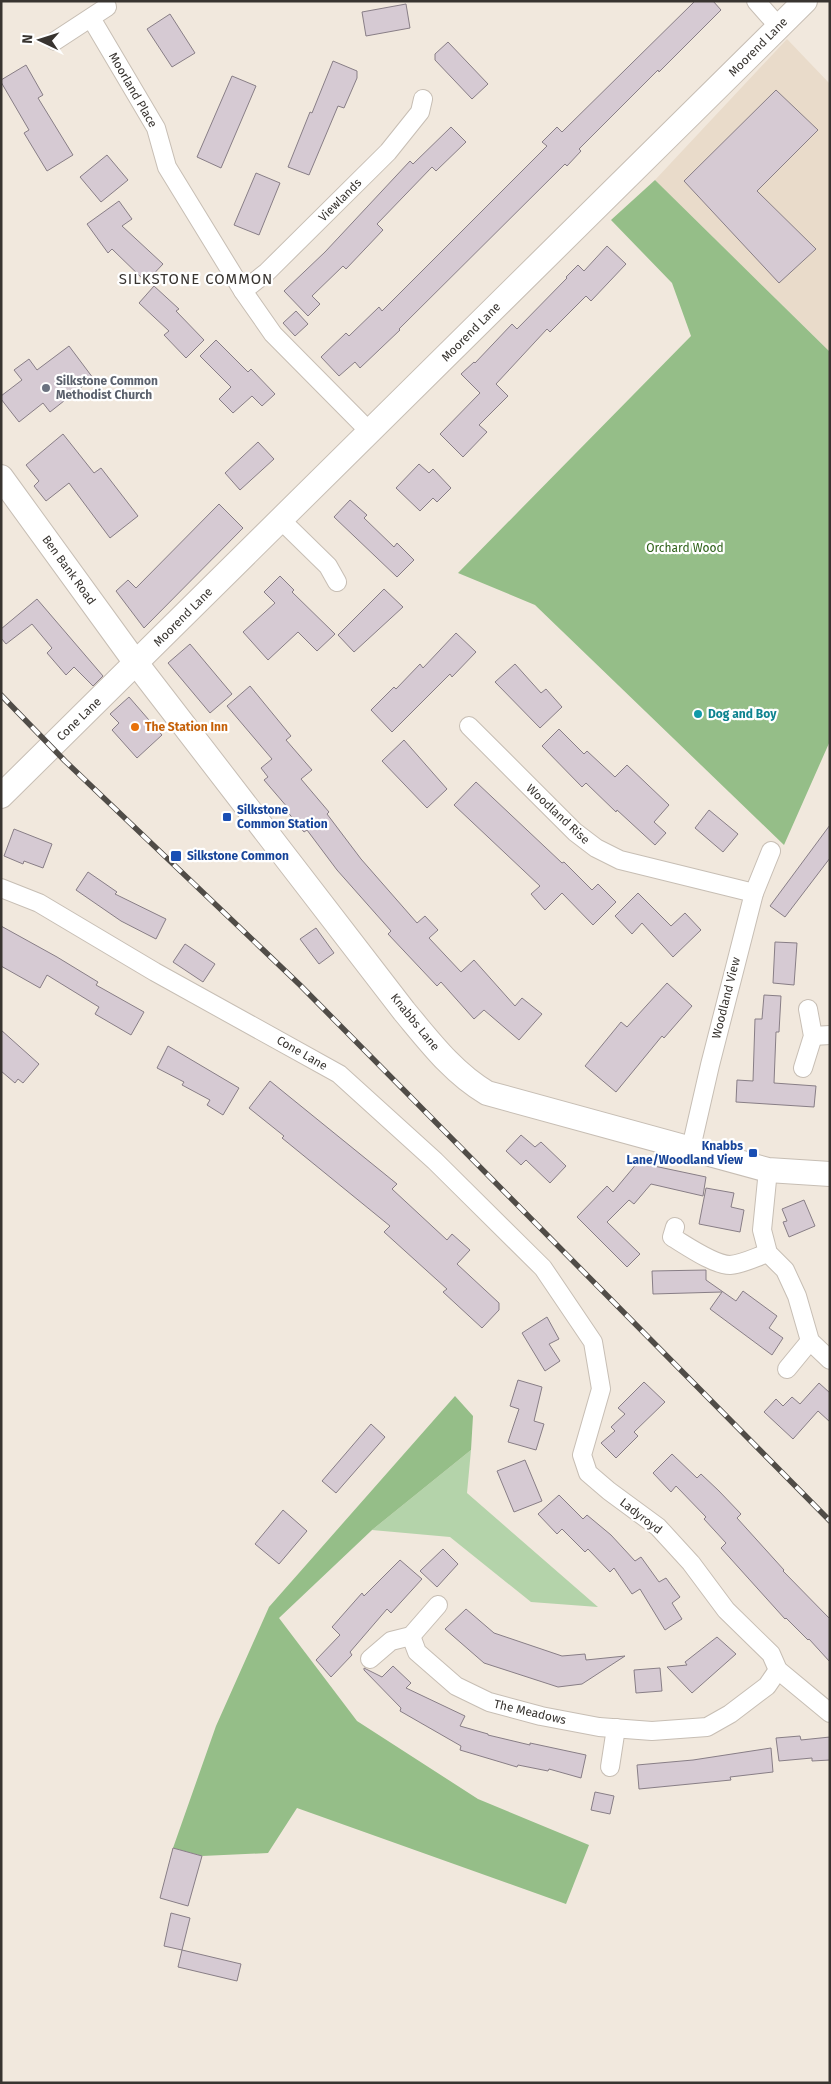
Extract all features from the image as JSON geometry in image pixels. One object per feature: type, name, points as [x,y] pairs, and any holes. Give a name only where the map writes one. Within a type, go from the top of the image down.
[{"type":"main road","name":"Moorend Lane","points":[[136,663],[805,1]]},
{"type":"main road","name":"Ben Bank Road","points":[[1,477],[136,663]]},
{"type":"main road","name":"Cone Lane","points":[[1,796],[136,663]]},
{"type":"main road","name":"Knabbs Lane","points":[[136,663],[398,1003],[457,1071],[471,1084],[487,1092],[768,1170],[830,1174]]},
{"type":"street","points":[[756,1],[779,27]]},
{"type":"street","points":[[55,41],[107,7]]},
{"type":"street","name":"Moorland Place","points":[[91,18],[156,128],[167,167],[243,291]]},
{"type":"street","name":"Viewlands","points":[[243,291],[267,272],[388,152],[420,112],[423,99]]},
{"type":"street","points":[[243,291],[273,334],[370,432]]},
{"type":"street","points":[[281,520],[328,566],[337,582]]},
{"type":"street","name":"Woodland Rise","points":[[468,726],[575,832],[596,848],[620,860],[754,893]]},
{"type":"street","name":"Woodland View","points":[[691,1148],[754,893],[771,851]]},
{"type":"street","name":"Cone Lane","points":[[1,888],[39,903],[155,972],[339,1074],[435,1161],[543,1268],[554,1284]]},
{"type":"street","points":[[803,1068],[821,1035],[808,1009]]},
{"type":"street","points":[[768,1170],[762,1230],[768,1253],[785,1270],[797,1296],[810,1341],[830,1360]]},
{"type":"street","points":[[675,1227],[672,1237],[717,1262],[729,1265],[741,1263],[768,1253]]},
{"type":"street","name":"Ladyroyd","points":[[554,1284],[593,1342],[601,1389],[582,1455],[588,1473],[658,1527],[691,1563],[726,1610],[771,1654],[778,1670],[830,1713]]},
{"type":"street","points":[[787,1369],[810,1341]]},
{"type":"street","points":[[370,1659],[391,1642],[411,1636],[438,1605]]},
{"type":"street","name":"The Meadows","points":[[411,1636],[417,1652],[456,1686],[489,1702],[541,1716],[616,1728],[652,1731],[707,1726],[730,1714],[767,1686],[778,1670]]},
{"type":"street","points":[[610,1767],[616,1728]]},
{"type":"shaded area","points":[[787,39],[830,84],[830,352],[655,180]]},
{"type":"green space","name":"Orchard Wood","points":[[655,180],[830,352],[830,741],[784,845],[535,605],[458,573],[691,336],[672,283],[611,220]]},
{"type":"green space","points":[[455,1396],[473,1416],[471,1450],[372,1530],[279,1618],[357,1721],[478,1799],[589,1845],[566,1904],[297,1808],[268,1853],[202,1856],[173,1848],[216,1726],[269,1607]]},
{"type":"green space","points":[[471,1450],[467,1493],[598,1607],[531,1602],[450,1537],[372,1530]]},
{"type":"building","points":[[695,1],[713,1],[721,10],[659,72],[658,70],[579,149],[581,151],[567,166],[565,164],[400,330],[360,368],[355,362],[339,376],[321,357],[346,333],[349,336],[379,307],[382,311],[547,146],[542,142],[557,127],[562,132]]},
{"type":"building","points":[[406,4],[410,28],[366,36],[362,12]]},
{"type":"building","points":[[170,14],[195,53],[172,67],[147,29]]},
{"type":"building","points":[[448,42],[488,84],[472,99],[435,60],[435,54]]},
{"type":"building","points":[[333,61],[357,71],[357,78],[344,108],[338,106],[309,175],[288,167]]},
{"type":"building","points":[[26,65],[43,95],[38,98],[73,155],[47,171],[24,133],[29,130],[1,82],[1,80]]},
{"type":"building","points":[[232,76],[256,86],[221,168],[197,157]]},
{"type":"building","points":[[776,90],[818,130],[757,191],[816,249],[779,283],[684,181]]},
{"type":"building","points":[[451,127],[466,142],[436,171],[432,167],[377,224],[383,230],[346,269],[343,266],[312,296],[320,304],[308,316],[284,291],[325,252],[410,161],[413,164]]},
{"type":"building","points":[[107,155],[128,180],[101,202],[80,177]]},
{"type":"building","points":[[256,173],[280,183],[259,235],[234,225]]},
{"type":"building","points":[[119,201],[132,219],[122,226],[163,264],[146,282],[112,249],[108,253],[87,224]]},
{"type":"building","points":[[607,246],[626,264],[591,301],[586,296],[550,332],[547,329],[496,384],[508,396],[479,425],[487,432],[463,457],[440,434],[480,393],[461,374],[475,363],[512,324],[517,329],[578,265],[584,271]]},
{"type":"building","points":[[154,286],[179,309],[176,311],[204,340],[186,358],[164,335],[169,331],[139,303]]},
{"type":"building","points":[[296,311],[308,324],[295,336],[283,323]]},
{"type":"building","points":[[216,340],[248,372],[251,369],[275,394],[262,406],[252,396],[233,413],[219,399],[231,387],[200,356]]},
{"type":"building","name":"Silkstone Common Methodist Church","points":[[69,346],[93,378],[50,412],[43,403],[19,422],[1,399],[1,396],[22,380],[14,370],[29,359],[37,370]]},
{"type":"building","points":[[63,434],[94,473],[101,468],[138,516],[110,538],[69,483],[46,501],[34,486],[39,481],[26,465]]},
{"type":"building","points":[[258,442],[274,459],[240,490],[225,473]]},
{"type":"building","points":[[419,464],[429,473],[433,469],[451,488],[437,502],[433,498],[420,511],[396,488]]},
{"type":"building","points":[[350,500],[367,515],[364,518],[394,547],[397,543],[414,560],[397,577],[334,517]]},
{"type":"building","points":[[219,504],[243,528],[144,628],[116,591],[128,580],[136,588]]},
{"type":"building","points":[[280,576],[294,590],[292,592],[335,634],[317,651],[298,632],[268,660],[243,632],[275,603],[264,592]]},
{"type":"building","points":[[384,589],[403,607],[354,652],[338,635]]},
{"type":"building","points":[[37,599],[103,676],[93,686],[74,667],[66,675],[47,653],[52,648],[32,624],[6,644],[1,638],[1,629]]},
{"type":"building","points":[[456,633],[476,652],[452,677],[450,674],[392,732],[371,710],[394,687],[396,689],[420,664],[423,668]]},
{"type":"building","points":[[190,644],[232,694],[210,713],[168,663]]},
{"type":"building","points":[[515,664],[541,693],[546,689],[562,707],[540,728],[495,682]]},
{"type":"building","points":[[250,686],[291,736],[286,740],[312,770],[301,779],[329,812],[327,814],[361,859],[417,923],[425,916],[438,930],[429,938],[461,972],[474,960],[515,1006],[522,998],[542,1014],[519,1040],[484,1010],[474,1019],[441,982],[437,986],[388,934],[391,931],[337,870],[307,830],[304,832],[286,810],[288,808],[264,780],[268,777],[261,768],[272,759],[227,706]]},
{"type":"building","name":"The Station Inn","points":[[129,697],[162,735],[137,758],[112,730],[119,723],[110,714]]},
{"type":"building","points":[[559,729],[584,754],[587,751],[615,777],[627,765],[669,805],[654,822],[666,833],[655,845],[617,810],[616,812],[586,783],[582,787],[542,746]]},
{"type":"building","points":[[404,740],[447,789],[427,808],[382,761]]},
{"type":"building","points":[[476,782],[592,890],[598,884],[616,902],[593,925],[562,893],[545,910],[531,894],[540,886],[454,805]]},
{"type":"building","points":[[709,810],[738,834],[723,852],[695,828]]},
{"type":"building","points":[[830,825],[830,858],[785,917],[770,906]]},
{"type":"building","points":[[14,829],[52,844],[43,868],[24,861],[23,864],[4,856]]},
{"type":"building","points":[[88,872],[117,892],[115,894],[166,919],[156,939],[121,921],[76,890]]},
{"type":"building","points":[[638,893],[671,926],[685,913],[701,930],[673,957],[642,923],[632,934],[615,916]]},
{"type":"building","points":[[1,926],[57,957],[98,982],[96,985],[144,1012],[131,1035],[95,1014],[99,1007],[47,975],[40,988],[1,966]]},
{"type":"building","points":[[316,928],[334,953],[319,964],[300,939]]},
{"type":"building","points":[[775,942],[797,943],[794,985],[773,983]]},
{"type":"building","points":[[185,944],[215,964],[203,982],[173,962]]},
{"type":"building","points":[[667,983],[692,1006],[664,1038],[662,1036],[616,1092],[585,1066],[621,1022],[627,1027]]},
{"type":"building","points":[[764,995],[781,996],[779,1032],[776,1032],[774,1083],[816,1086],[814,1107],[736,1102],[737,1080],[753,1081],[755,1019],[762,1019]]},
{"type":"building","points":[[1,1030],[39,1064],[23,1083],[18,1079],[15,1083],[1,1071]]},
{"type":"building","points":[[168,1046],[239,1088],[223,1115],[207,1105],[210,1100],[182,1085],[184,1082],[157,1068]]},
{"type":"building","points":[[270,1081],[397,1184],[392,1189],[447,1240],[452,1234],[470,1250],[457,1264],[499,1303],[499,1310],[482,1328],[443,1292],[447,1289],[384,1232],[390,1226],[282,1138],[284,1136],[249,1108]]},
{"type":"building","points":[[521,1135],[535,1147],[541,1142],[566,1166],[550,1183],[526,1160],[521,1165],[506,1151]]},
{"type":"building","points":[[643,1156],[654,1166],[706,1177],[703,1196],[651,1184],[634,1204],[629,1200],[607,1222],[640,1254],[627,1267],[577,1217],[607,1186],[613,1192]]},
{"type":"building","points":[[706,1188],[734,1193],[731,1207],[744,1210],[740,1232],[699,1224]]},
{"type":"building","points":[[804,1200],[815,1226],[789,1237],[783,1222],[787,1221],[782,1209]]},
{"type":"building","points":[[706,1270],[706,1280],[736,1301],[743,1291],[777,1316],[769,1328],[783,1338],[772,1355],[710,1309],[722,1292],[653,1294],[652,1271]]},
{"type":"building","points":[[547,1317],[559,1339],[549,1344],[560,1361],[545,1371],[522,1333]]},
{"type":"building","points":[[518,1380],[542,1387],[534,1421],[544,1424],[536,1450],[508,1442],[519,1409],[510,1406]]},
{"type":"building","points":[[644,1382],[665,1402],[634,1432],[638,1436],[616,1458],[601,1443],[615,1431],[611,1427],[625,1414],[618,1408]]},
{"type":"building","points":[[819,1383],[830,1393],[830,1422],[818,1411],[793,1439],[764,1412],[776,1399],[783,1406],[792,1397],[800,1404]]},
{"type":"building","points":[[371,1424],[385,1437],[336,1493],[322,1481]]},
{"type":"building","points":[[672,1454],[697,1478],[701,1474],[719,1491],[741,1514],[737,1518],[783,1571],[830,1619],[830,1662],[809,1639],[785,1619],[721,1548],[726,1543],[704,1519],[706,1517],[676,1486],[671,1492],[653,1473]]},
{"type":"building","points":[[525,1460],[542,1501],[514,1512],[497,1471]]},
{"type":"building","points":[[559,1495],[583,1519],[587,1515],[611,1535],[635,1561],[641,1557],[659,1582],[666,1578],[680,1597],[672,1603],[682,1619],[665,1630],[640,1589],[632,1594],[614,1568],[610,1572],[588,1549],[585,1552],[562,1529],[557,1534],[538,1514]]},
{"type":"building","points":[[283,1510],[307,1531],[279,1564],[255,1544]]},
{"type":"building","points":[[443,1549],[458,1564],[437,1587],[420,1571]]},
{"type":"building","points":[[400,1560],[422,1579],[391,1613],[387,1609],[350,1652],[352,1655],[331,1677],[316,1660],[340,1635],[332,1627],[362,1593],[364,1596]]},
{"type":"building","points":[[466,1609],[494,1633],[562,1656],[585,1654],[586,1660],[625,1656],[582,1684],[558,1687],[484,1663],[445,1629]]},
{"type":"building","points":[[717,1637],[736,1654],[692,1693],[667,1667],[687,1665],[685,1662]]},
{"type":"building","points":[[393,1666],[411,1683],[406,1688],[465,1716],[460,1726],[530,1745],[530,1743],[586,1755],[581,1778],[549,1769],[548,1771],[518,1765],[517,1767],[460,1750],[461,1746],[400,1711],[401,1708],[364,1670],[364,1668],[382,1677]]},
{"type":"building","points":[[660,1668],[662,1691],[636,1693],[634,1670]]},
{"type":"building","points":[[800,1736],[801,1740],[830,1737],[830,1760],[812,1761],[812,1758],[779,1761],[776,1738]]},
{"type":"building","points":[[771,1748],[773,1772],[730,1777],[731,1780],[639,1789],[637,1765],[693,1760]]},
{"type":"building","points":[[595,1792],[614,1796],[610,1814],[591,1810]]},
{"type":"building","points":[[173,1848],[202,1856],[188,1906],[160,1898]]},
{"type":"building","points":[[171,1913],[190,1918],[182,1950],[164,1946]]},
{"type":"building","points":[[182,1950],[241,1964],[237,1981],[178,1967]]},
{"type":"railway","points":[[1,695],[65,761],[300,985],[830,1521]]},
{"type":"place","name":"Silkstone Common Methodist Church","points":[[46,388]]},
{"type":"place","name":"Dog and Boy","points":[[698,714]]},
{"type":"place","name":"The Station Inn","points":[[135,727]]},
{"type":"place","name":"Silkstone Common Station","points":[[227,817]]},
{"type":"place","name":"Silkstone Common","points":[[176,856]]},
{"type":"place","name":"Knabbs Lane/Woodland View","points":[[753,1153]]},
{"type":"district","name":"SILKSTONE COMMON","points":[[196,279]]}]
